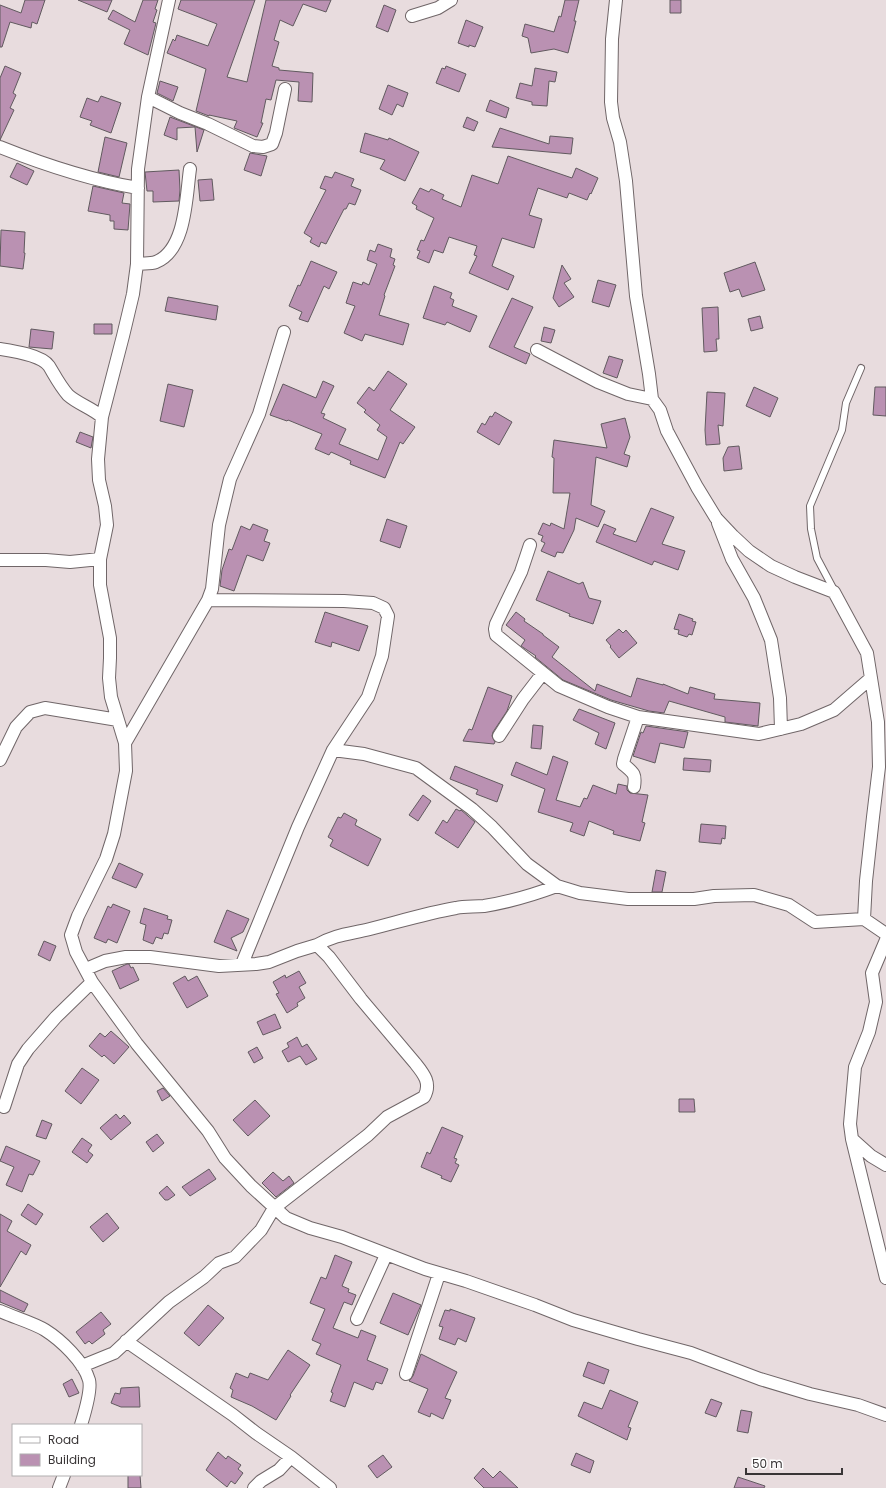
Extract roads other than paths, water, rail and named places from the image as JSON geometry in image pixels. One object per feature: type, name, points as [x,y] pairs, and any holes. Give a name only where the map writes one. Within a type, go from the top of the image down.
[{"type":"street","points":[[169,0],[148,97],[138,169],[137,264],[123,336],[102,417],[98,459],[99,480],[105,506],[107,525],[100,559],[100,585],[110,638],[109,678],[111,697],[125,743],[126,771],[114,834],[106,859],[78,916],[71,936],[76,952],[92,982],[137,1044],[208,1131],[225,1158],[251,1186],[286,1218],[439,1274],[466,1281],[573,1320],[638,1339],[684,1350],[760,1379],[810,1394],[858,1405],[886,1415]]},
{"type":"street","points":[[412,16],[438,8],[451,0]]},
{"type":"street","points":[[616,0],[612,46],[611,102],[613,118],[620,142],[626,181],[636,296],[652,399],[660,410],[682,461],[716,518],[732,559],[754,598],[771,640],[780,698],[781,729]]},
{"type":"street","points":[[148,97],[253,146],[263,147],[272,144],[276,133],[285,89]]},
{"type":"street","points":[[0,147],[78,175],[104,182],[138,188]]},
{"type":"street","points":[[137,264],[154,263],[162,259],[174,246],[181,231],[190,169]]},
{"type":"street","points":[[125,743],[208,600],[212,589],[219,525],[230,479],[259,414],[284,332]]},
{"type":"street","points":[[0,348],[33,356],[45,362],[55,378],[69,395],[94,410],[102,417]]},
{"type":"street","points":[[537,350],[598,382],[628,394],[652,399]]},
{"type":"street","points":[[716,518],[749,551],[771,566],[834,592],[867,653],[878,722],[879,767],[872,817],[864,919]]},
{"type":"street","points":[[530,545],[522,572],[495,629],[496,635],[559,686],[608,707],[638,717],[759,734],[801,724],[834,710],[871,678]]},
{"type":"street","points":[[0,560],[46,560],[70,562],[100,559]]},
{"type":"street","points":[[208,600],[344,601],[373,603],[384,608],[388,616],[382,656],[368,697],[333,750],[298,827],[242,964]]},
{"type":"street","points":[[499,736],[523,699],[543,673]]},
{"type":"street","points":[[0,760],[16,727],[30,712],[45,708],[118,720]]},
{"type":"street","points":[[634,787],[635,777],[623,764],[638,717]]},
{"type":"street","points":[[333,750],[364,754],[416,768],[472,809],[492,827],[527,864],[557,886],[580,892],[628,899],[754,895],[789,905],[815,922],[864,919],[886,934]]},
{"type":"street","points":[[86,969],[105,961],[126,957],[150,957],[219,966],[269,962],[317,945],[336,936],[368,930],[420,916],[458,908],[484,906],[506,902],[557,886]]},
{"type":"street","points":[[886,940],[872,973],[876,1002],[869,1032],[856,1067],[850,1124],[852,1139],[886,1278]]},
{"type":"street","points":[[82,1366],[114,1353],[169,1302],[204,1277],[219,1263],[235,1256],[261,1230],[274,1208],[368,1135],[387,1117],[424,1096],[427,1091],[428,1084],[423,1073],[361,999],[329,957],[317,945]]},
{"type":"street","points":[[4,1107],[18,1064],[28,1048],[56,1017],[92,982]]},
{"type":"street","points":[[852,1139],[871,1156],[886,1165]]},
{"type":"street","points":[[357,1319],[386,1255]]},
{"type":"street","points":[[406,1374],[439,1274]]},
{"type":"street","points":[[0,1311],[45,1330],[66,1347],[82,1366],[90,1381],[87,1405],[81,1424]]},
{"type":"street","points":[[126,1341],[203,1393],[291,1457],[330,1488]]},
{"type":"street","points":[[254,1488],[261,1481],[280,1470],[291,1457]]},
{"type":"street","points":[[60,1488],[64,1476]]},
{"type":"lane","points":[[834,592],[817,558],[811,529],[810,506],[842,430],[846,403],[861,368]]}]
